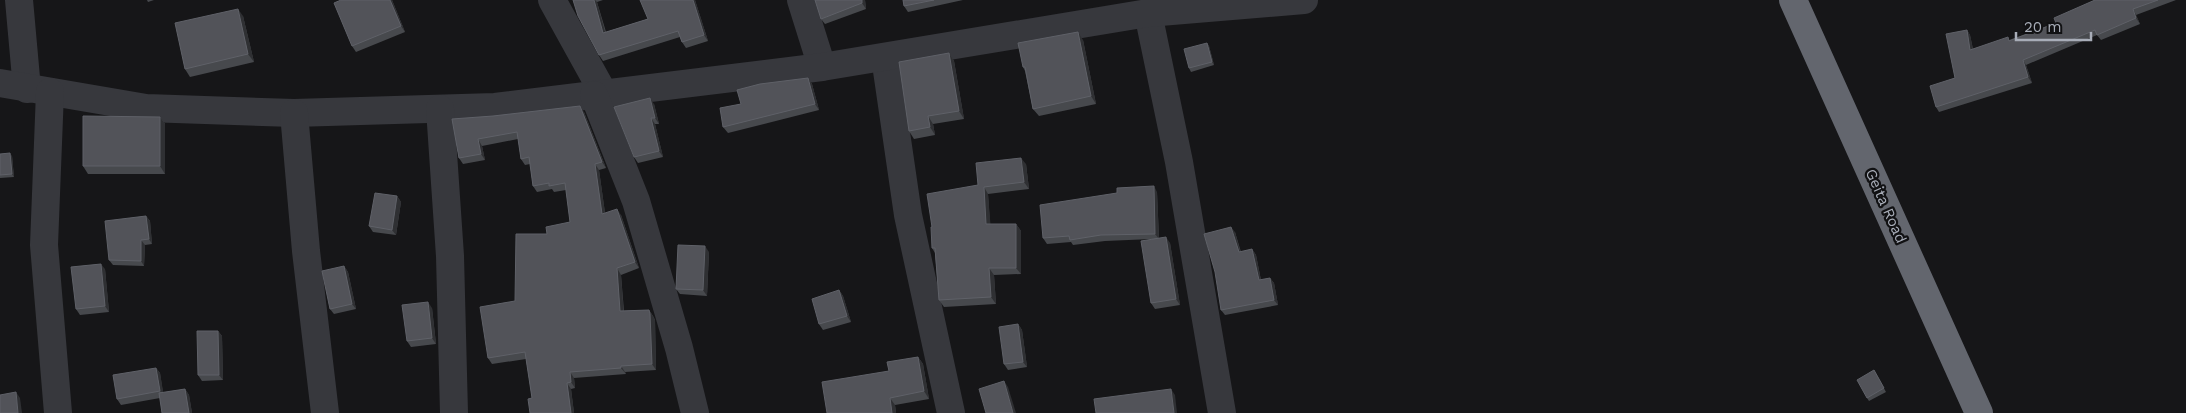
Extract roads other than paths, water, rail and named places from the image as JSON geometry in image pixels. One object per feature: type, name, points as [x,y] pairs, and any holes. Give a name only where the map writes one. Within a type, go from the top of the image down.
[{"type":"highway","name":"Geita Road","points":[[1793,0],[1979,413]]},
{"type":"street","points":[[19,0],[39,91],[44,245],[58,413]]},
{"type":"street","points":[[552,0],[599,94],[636,201],[679,348],[695,413]]},
{"type":"street","points":[[801,0],[822,67]]},
{"type":"street","points":[[0,83],[146,108],[294,113],[495,107],[822,67],[1148,13],[1304,0]]},
{"type":"street","points":[[1148,13],[1178,162],[1222,413]]},
{"type":"street","points":[[885,57],[908,216],[951,413]]},
{"type":"street","points":[[440,109],[450,256],[454,413]]},
{"type":"street","points":[[294,113],[306,251],[324,413]]}]
